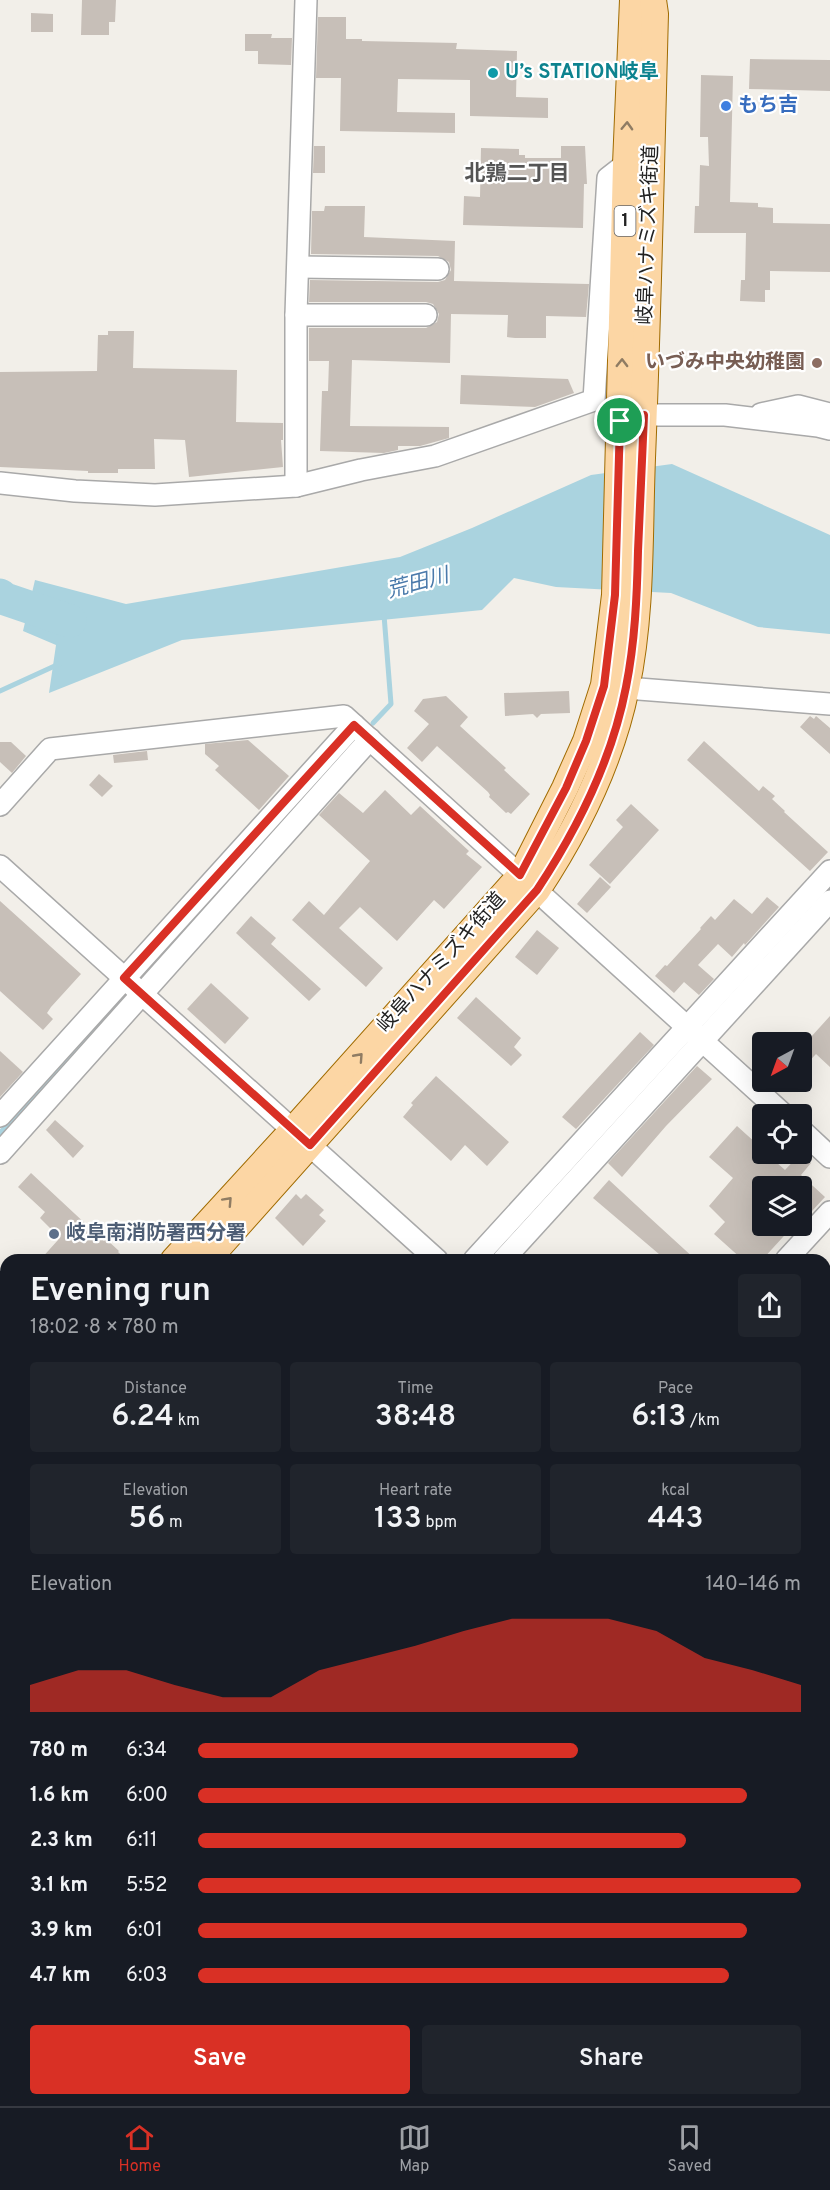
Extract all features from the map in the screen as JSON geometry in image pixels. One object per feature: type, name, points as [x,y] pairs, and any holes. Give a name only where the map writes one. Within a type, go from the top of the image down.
[{"type":"main road","name":"岐阜ハナミズキ街道","points":[[632,429],[626,164],[633,0]]},
{"type":"main road","name":"岐阜ハナミズキ街道","points":[[212,1254],[301,1138],[529,882],[554,863],[580,818],[599,776],[617,724],[626,688],[619,661],[615,595],[632,429],[655,14],[653,0]]},
{"type":"main road","name":"岐阜ハナミズキ街道","points":[[529,882],[557,806],[586,741],[604,686],[619,661]]},
{"type":"main road","name":"岐阜ハナミズキ街道","points":[[180,1254],[301,1138]]},
{"type":"street","points":[[296,486],[296,315],[306,0]]},
{"type":"street","points":[[0,483],[75,491],[155,495],[296,486],[361,470],[435,456],[594,400],[608,178],[626,164]]},
{"type":"street","points":[[299,267],[438,269]]},
{"type":"street","points":[[296,315],[426,315]]},
{"type":"street","points":[[747,418],[798,406],[830,414]]},
{"type":"street","points":[[632,429],[724,415],[830,429]]},
{"type":"street","points":[[626,688],[830,704]]},
{"type":"street","points":[[0,805],[50,749],[344,716],[772,1104]]},
{"type":"street","points":[[0,1116],[354,725]]},
{"type":"street","points":[[0,1153],[370,740]]},
{"type":"street","points":[[0,866],[430,1254]]},
{"type":"street","points":[[479,1254],[830,871]]},
{"type":"street","points":[[509,1254],[830,901]]},
{"type":"street","points":[[812,1140],[830,1157]]},
{"type":"street","points":[[792,1254],[830,1212]]},
{"type":"water","points":[[672,464],[830,535],[830,634],[758,627],[671,593],[556,587],[514,578],[482,610],[182,640],[49,693],[56,645],[23,631],[35,580],[126,604],[400,557],[591,475]]},
{"type":"building","points":[[82,0],[116,0],[115,22],[109,22],[109,35],[81,35]]},
{"type":"building","points":[[31,13],[53,14],[53,32],[31,32]]},
{"type":"building","points":[[318,17],[346,17],[346,39],[457,43],[456,49],[517,51],[516,97],[548,98],[548,118],[470,116],[470,80],[398,79],[397,112],[455,113],[455,133],[340,131],[341,78],[316,78]]},
{"type":"building","points":[[245,34],[272,34],[271,38],[292,38],[291,65],[258,64],[258,51],[245,51]]},
{"type":"building","points":[[750,59],[830,60],[830,91],[749,89]]},
{"type":"building","points":[[701,75],[733,76],[730,202],[758,203],[758,207],[773,208],[773,223],[830,224],[830,272],[770,271],[770,290],[765,290],[765,302],[740,301],[741,280],[745,280],[746,233],[694,233],[695,206],[699,206],[700,165],[709,166],[708,137],[700,137]]},
{"type":"building","points":[[314,146],[325,146],[325,173],[313,173]]},
{"type":"building","points":[[561,146],[585,146],[587,184],[584,184],[583,228],[463,225],[464,196],[480,197],[481,148],[519,149],[519,155],[525,155],[525,158],[561,158]]},
{"type":"building","points":[[325,206],[365,206],[364,237],[455,241],[454,281],[589,284],[586,317],[546,316],[546,338],[515,338],[507,337],[508,315],[451,314],[450,363],[352,360],[350,426],[449,427],[449,438],[420,446],[398,446],[398,450],[384,453],[320,451],[322,391],[328,391],[329,361],[309,361],[309,328],[426,328],[437,322],[439,314],[433,304],[426,302],[309,302],[310,280],[438,282],[445,280],[451,270],[449,262],[438,256],[311,254],[312,211],[324,211]]},
{"type":"building","points":[[108,331],[134,331],[133,368],[237,370],[236,422],[283,423],[283,440],[281,440],[283,467],[189,477],[185,440],[154,439],[155,469],[118,469],[118,473],[88,473],[88,471],[0,467],[0,372],[97,371],[98,335],[108,335]]},
{"type":"building","points":[[461,375],[568,379],[574,393],[535,407],[460,404]]},
{"type":"building","points":[[569,691],[570,713],[541,714],[537,718],[533,714],[505,716],[504,693]]},
{"type":"building","points":[[446,696],[468,717],[460,726],[506,768],[504,770],[530,794],[511,814],[506,813],[489,797],[488,792],[437,746],[422,762],[407,748],[429,724],[414,711],[423,699]]},
{"type":"building","points":[[810,716],[814,719],[816,716],[830,728],[830,754],[800,727]]},
{"type":"building","points":[[248,740],[289,776],[259,810],[215,770],[219,766],[205,754],[205,744]]},
{"type":"building","points":[[704,741],[759,791],[763,786],[775,796],[772,799],[784,812],[828,852],[810,871],[687,760]]},
{"type":"building","points":[[0,742],[11,742],[26,756],[12,773],[0,762]]},
{"type":"building","points":[[147,751],[148,760],[114,763],[113,755]]},
{"type":"building","points":[[99,774],[113,786],[102,797],[89,785]]},
{"type":"building","points":[[385,790],[411,815],[420,806],[469,851],[466,854],[482,867],[444,909],[434,900],[397,941],[360,907],[339,928],[383,968],[366,987],[292,920],[309,901],[324,915],[370,861],[319,815],[339,793],[363,813]]},
{"type":"building","points":[[631,804],[659,830],[610,884],[589,865],[623,827],[616,820]]},
{"type":"building","points":[[600,877],[611,887],[587,913],[577,904]]},
{"type":"building","points":[[767,897],[779,907],[745,945],[744,943],[732,957],[718,944],[698,965],[714,979],[699,995],[684,982],[674,993],[655,976],[665,965],[667,966],[711,916],[715,920],[734,899],[752,914]]},
{"type":"building","points":[[0,901],[81,974],[51,1007],[47,1013],[53,1019],[43,1030],[0,991]]},
{"type":"building","points":[[251,916],[276,938],[271,944],[321,989],[309,1001],[236,933]]},
{"type":"building","points":[[537,930],[559,948],[537,975],[515,957]]},
{"type":"building","points":[[211,983],[249,1018],[225,1044],[187,1009]]},
{"type":"building","points":[[476,997],[521,1038],[514,1047],[522,1055],[511,1066],[457,1018]]},
{"type":"building","points":[[830,1016],[830,1067],[816,1054],[812,1058],[812,1036]]},
{"type":"building","points":[[640,1032],[654,1045],[576,1129],[562,1117]]},
{"type":"building","points":[[0,1051],[23,1072],[0,1097]]},
{"type":"building","points":[[697,1066],[712,1079],[666,1126],[622,1177],[608,1163]]},
{"type":"building","points":[[436,1076],[509,1142],[487,1166],[465,1145],[451,1161],[403,1117],[413,1105],[411,1103]]},
{"type":"building","points":[[55,1120],[84,1146],[73,1158],[46,1130]]},
{"type":"building","points":[[737,1126],[752,1140],[752,1164],[778,1164],[785,1170],[791,1164],[810,1164],[802,1176],[752,1176],[752,1236],[784,1236],[767,1254],[736,1254],[714,1234],[725,1222],[709,1206],[733,1178],[709,1157]]},
{"type":"building","name":"岐阜南消防署西分署","points":[[31,1173],[120,1254],[45,1254],[58,1240],[49,1232],[51,1229],[40,1218],[45,1212],[18,1187]]},
{"type":"building","points":[[609,1180],[689,1254],[659,1254],[593,1198]]},
{"type":"building","points":[[812,1185],[825,1197],[812,1211]]},
{"type":"building","points":[[296,1194],[301,1199],[306,1194],[324,1210],[319,1215],[326,1221],[303,1246],[275,1218]]},
{"type":"waterway","name":"荒田川","points":[[0,595],[5,599],[70,621]]},
{"type":"waterway","points":[[373,723],[391,704],[384,615]]},
{"type":"waterway","points":[[0,691],[59,664]]},
{"type":"waterway","points":[[149,969],[211,902]]},
{"type":"waterway","points":[[0,1133],[125,995]]},
{"type":"place","name":"U’s STATION岐阜","points":[[493,73]]},
{"type":"place","name":"もち吉","points":[[726,106]]},
{"type":"place","name":"いづみ中央幼稚園","points":[[817,363]]},
{"type":"place","name":"岐阜南消防署西分署","points":[[54,1234]]},
{"type":"district","name":"北鶉二丁目","points":[[517,174]]},
{"type":"route","points":[[644,415],[636,601],[626,688],[617,724],[599,776],[580,818],[537,890],[310,1145],[124,978],[354,725],[520,875],[566,788],[586,741],[604,686],[615,595],[620,421],[644,415]]}]
